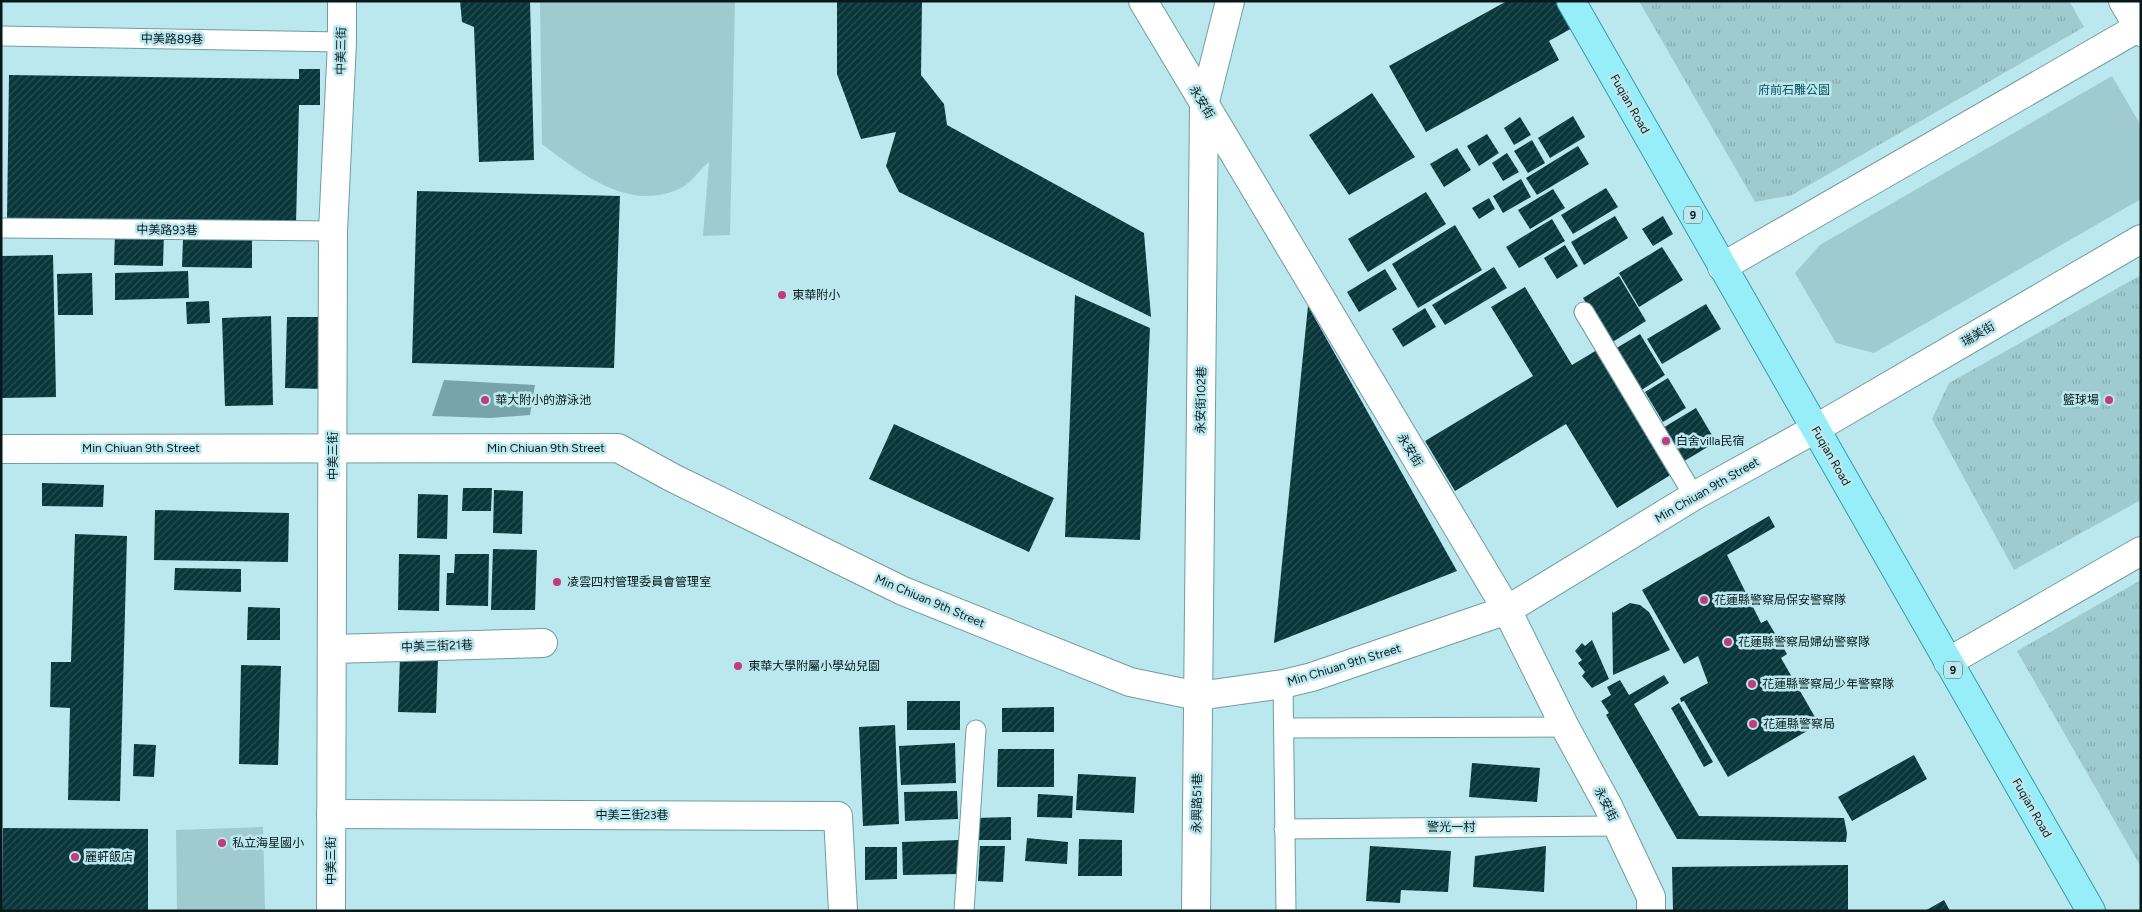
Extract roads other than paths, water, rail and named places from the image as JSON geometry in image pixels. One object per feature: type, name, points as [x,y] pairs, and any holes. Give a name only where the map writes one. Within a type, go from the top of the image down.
[{"type":"main road","name":"Fuqian Road","points":[[1571,1],[2091,911]]},
{"type":"street","name":"中美三街","points":[[331,911],[333,231],[342,42],[342,1]]},
{"type":"street","name":"永安街","points":[[1143,1],[1507,610],[1618,826],[1651,897],[1650,911]]},
{"type":"street","name":"永安街102巷","points":[[1198,696],[1204,105],[1230,1]]},
{"type":"street","points":[[1722,267],[2140,28],[2123,1]]},
{"type":"street","name":"瑞美街","points":[[1815,429],[2141,239]]},
{"type":"street","name":"Min Chiuan 9th Street","points":[[1,449],[618,448],[673,478],[903,592],[1130,682],[1198,696],[1283,684],[1312,677],[1507,610],[1694,496],[1815,429]]},
{"type":"street","points":[[1948,662],[2141,551]]},
{"type":"street","name":"中美三街21巷","points":[[332,650],[543,643]]},
{"type":"street","name":"永興路51巷","points":[[1196,911],[1198,696]]},
{"type":"street","name":"中美三街23巷","points":[[331,814],[838,816],[844,911]]},
{"type":"lane","name":"中美路89巷","points":[[1,36],[342,42]]},
{"type":"lane","name":"中美路93巷","points":[[1,228],[333,231]]},
{"type":"lane","points":[[1584,312],[1694,496]]},
{"type":"lane","points":[[1283,684],[1286,911]]},
{"type":"lane","points":[[1284,728],[1565,726]]},
{"type":"lane","points":[[964,911],[976,730]]},
{"type":"lane","name":"警光一村","points":[[1284,829],[1618,826]]},
{"type":"place","name":"東華附小","points":[[782,295]]},
{"type":"place","name":"華大附小的游泳池","points":[[485,400]]},
{"type":"place","name":"籃球場","points":[[2109,400]]},
{"type":"place","name":"白舍villa民宿","points":[[1666,441]]},
{"type":"place","name":"凌雲四村管理委員會管理室","points":[[557,582]]},
{"type":"place","name":"花蓮縣警察局保安警察隊","points":[[1704,600]]},
{"type":"place","name":"花蓮縣警察局婦幼警察隊","points":[[1728,642]]},
{"type":"place","name":"東華大學附屬小學幼兒園","points":[[738,666]]},
{"type":"place","name":"花蓮縣警察局少年警察隊","points":[[1752,684]]},
{"type":"place","name":"花蓮縣警察局","points":[[1753,724]]},
{"type":"place","name":"私立海星國小","points":[[222,843]]},
{"type":"place","name":"麗軒飯店","points":[[75,857]]},
{"type":"park label","name":"府前石雕公園","points":[[1794,90]]}]
